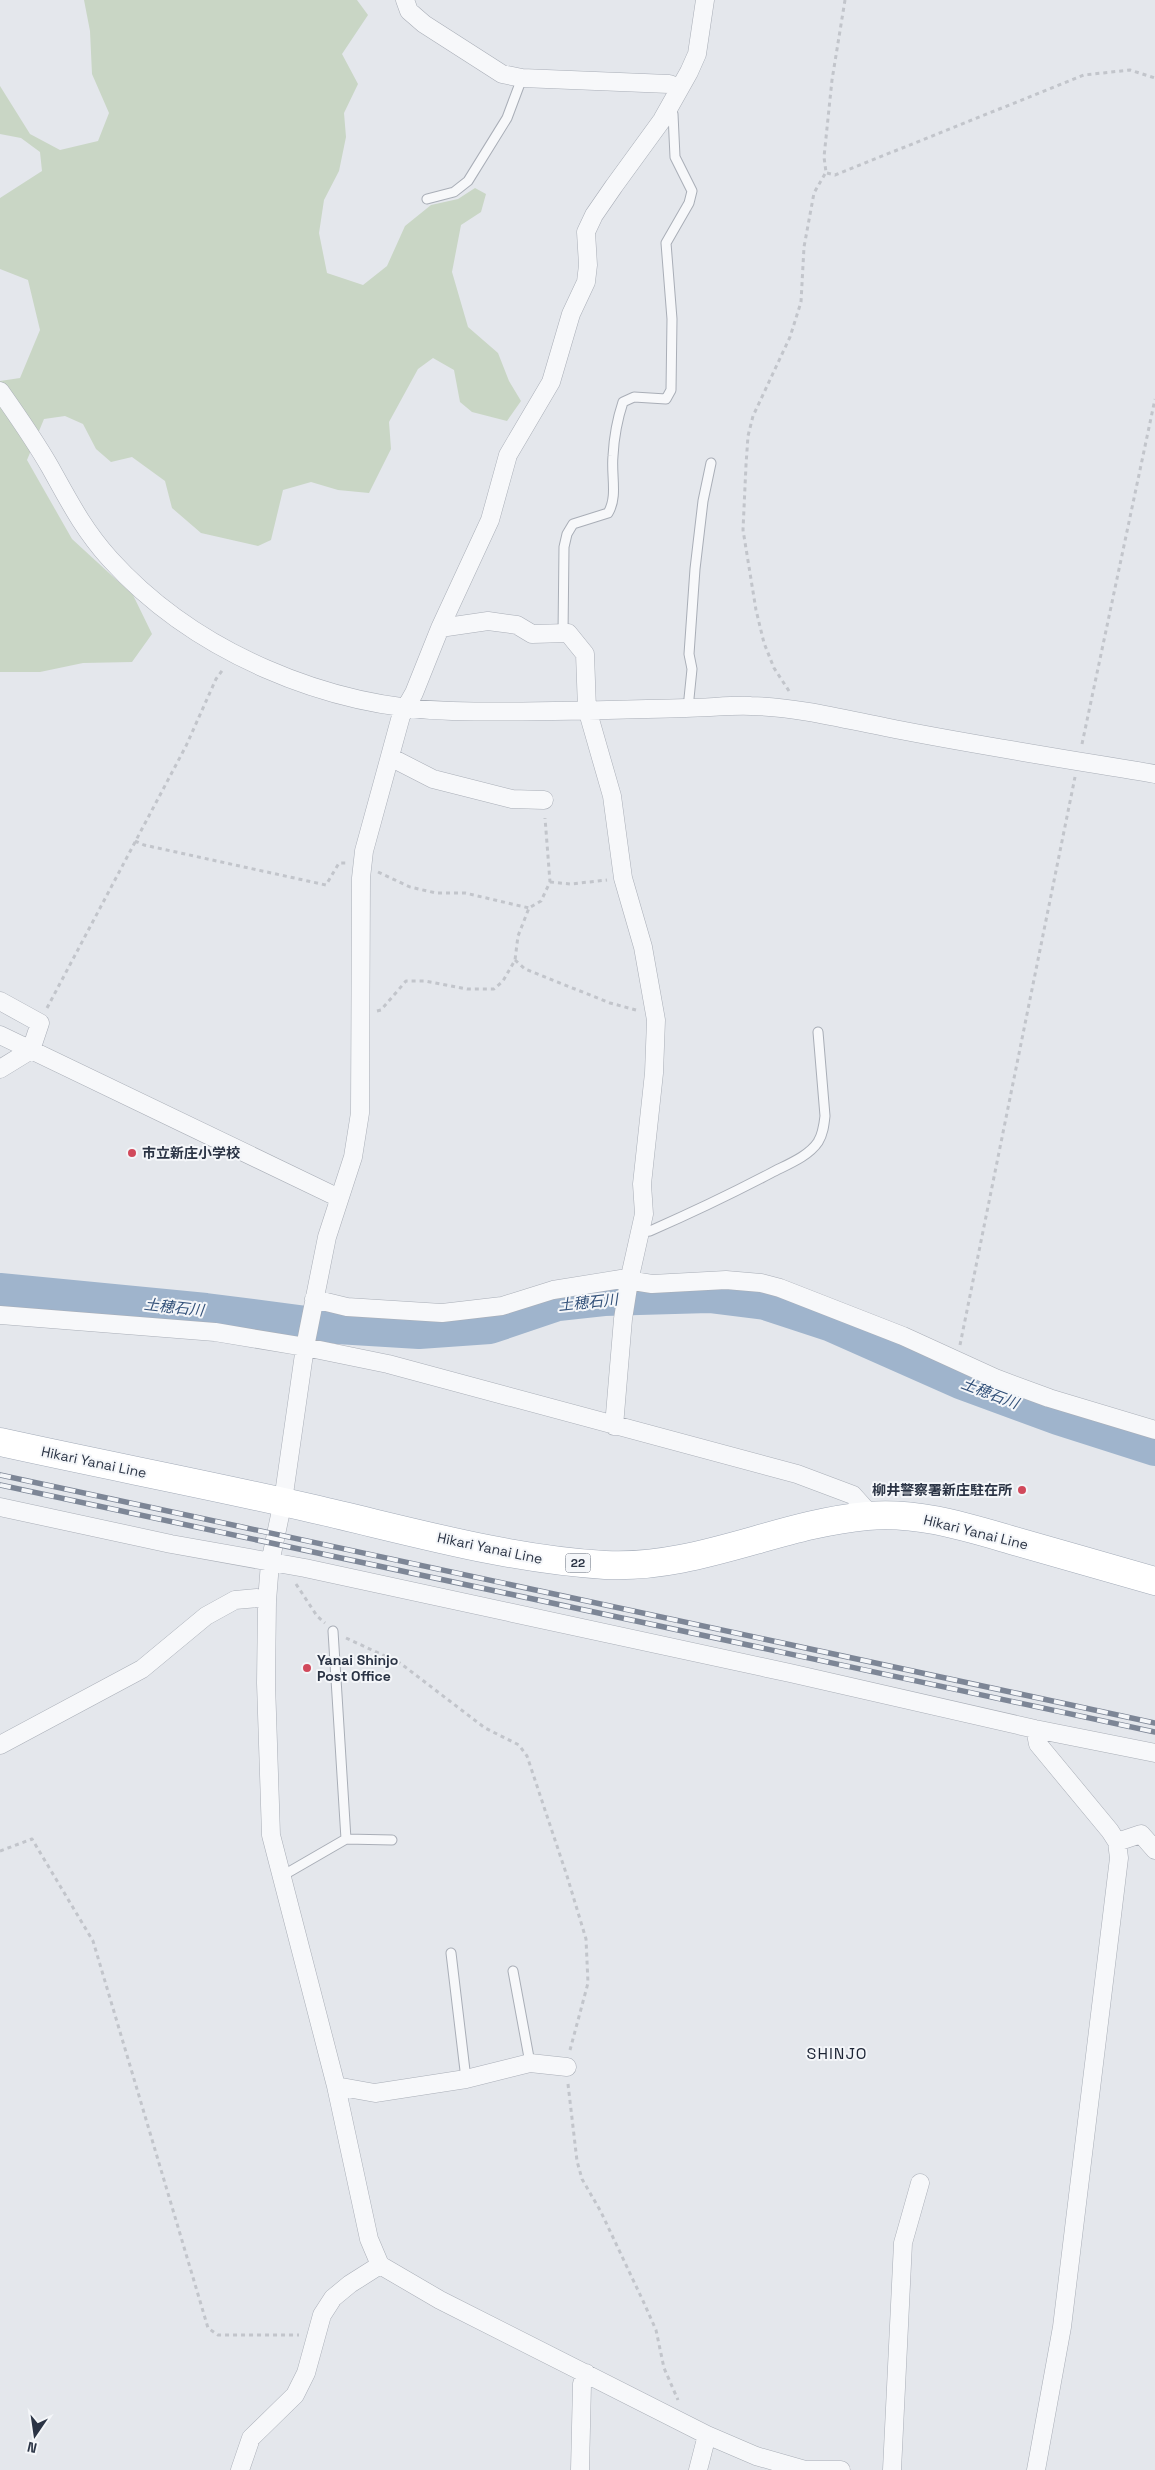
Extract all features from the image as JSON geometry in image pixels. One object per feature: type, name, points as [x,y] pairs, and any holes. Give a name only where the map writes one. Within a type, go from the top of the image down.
[{"type":"main road","name":"Hikari Yanai Line","points":[[0,1442],[283,1501],[506,1553],[557,1561],[610,1565],[650,1563],[702,1555],[840,1519],[871,1515],[907,1516],[934,1520],[1155,1581]]},
{"type":"street","points":[[406,0],[409,11],[424,24],[502,74],[522,78],[669,84],[680,88]]},
{"type":"street","points":[[704,0],[697,54],[680,88],[669,108],[594,215],[586,232],[588,265],[586,282],[571,314],[551,382],[508,455],[490,520],[440,628],[414,693],[406,706],[364,851],[360,1013],[360,1113],[353,1157],[327,1237],[313,1306],[283,1501],[270,1563],[267,1601],[266,1684],[269,1808],[271,1834],[336,2086],[369,2239],[380,2266],[440,2300],[707,2435],[756,2456],[805,2470],[841,2470]]},
{"type":"street","points":[[0,391],[49,465],[75,514],[110,559],[153,600],[190,629],[234,653],[286,676],[333,692],[370,701],[449,711],[751,706],[796,710],[1006,750],[1155,774]]},
{"type":"street","points":[[440,628],[488,621],[517,625],[532,634],[568,633],[585,654],[587,709],[612,796],[623,878],[643,947],[655,1012],[654,1073],[642,1184],[644,1214],[628,1283],[614,1426]]},
{"type":"street","points":[[390,757],[433,779],[512,799],[544,800]]},
{"type":"street","points":[[0,1001],[40,1022],[31,1050],[0,1068]]},
{"type":"street","points":[[0,1035],[339,1198]]},
{"type":"street","points":[[313,1306],[442,1313],[502,1306],[553,1290],[621,1280],[628,1283],[652,1284],[726,1280],[760,1283],[780,1288],[904,1336],[1049,1398],[1155,1430]]},
{"type":"street","points":[[0,1315],[215,1332],[306,1343],[797,1474],[853,1495],[871,1515]]},
{"type":"street","points":[[0,1507],[288,1566],[790,1673],[1035,1729],[1155,1753]]},
{"type":"street","points":[[0,1745],[142,1670],[206,1616],[235,1600],[257,1598],[267,1601]]},
{"type":"street","points":[[1035,1729],[1038,1744],[1110,1831],[1117,1842],[1119,1858],[1085,2125],[1062,2328],[1036,2470]]},
{"type":"street","points":[[1117,1842],[1141,1834],[1155,1850]]},
{"type":"street","points":[[336,2086],[375,2093],[466,2079],[530,2063],[567,2066]]},
{"type":"street","points":[[892,2470],[903,2243],[920,2183]]},
{"type":"street","points":[[240,2470],[251,2438],[295,2395],[306,2373],[322,2315],[333,2298],[350,2284],[380,2266]]},
{"type":"street","points":[[580,2470],[582,2384],[586,2373]]},
{"type":"street","points":[[698,2470],[707,2435]]},
{"type":"lane","points":[[427,199],[454,192],[468,181],[507,118],[522,78]]},
{"type":"lane","points":[[563,634],[564,547],[567,534],[573,524],[608,513],[613,505],[612,458],[617,420],[624,402],[634,397],[666,399],[671,390],[672,320],[666,243],[689,202],[692,191],[675,157],[673,114],[669,108]]},
{"type":"lane","points":[[688,708],[692,670],[689,654],[695,569],[702,501],[711,463]]},
{"type":"lane","points":[[641,1232],[650,1231],[707,1206],[808,1152],[818,1142],[824,1129],[825,1116],[818,1032]]},
{"type":"lane","points":[[333,1632],[346,1838]]},
{"type":"lane","points":[[282,1876],[346,1838],[392,1840]]},
{"type":"lane","points":[[451,1953],[466,2079]]},
{"type":"lane","points":[[513,1970],[530,2063]]},
{"type":"path","points":[[796,710],[792,696],[774,668],[764,644],[756,610],[743,530],[748,436],[753,416],[790,337],[801,302],[804,246],[814,193],[826,172],[824,157],[832,80],[845,0]]},
{"type":"path","points":[[826,172],[835,175],[1084,75],[1130,70],[1155,78]]},
{"type":"path","points":[[955,1359],[959,1350],[999,1161],[1079,762],[1155,399]]},
{"type":"path","points":[[40,1022],[186,746],[216,679],[234,653]]},
{"type":"path","points":[[360,1013],[381,1010],[406,981],[424,981],[467,989],[494,988],[503,980],[515,960],[518,936],[529,908],[541,901],[550,882],[544,800]]},
{"type":"path","points":[[135,841],[144,845],[326,886],[339,863],[363,864],[410,887],[436,893],[465,893],[529,908]]},
{"type":"path","points":[[550,882],[571,884],[623,878]]},
{"type":"path","points":[[515,960],[525,968],[610,1003],[646,1012],[655,1012]]},
{"type":"path","points":[[288,1566],[293,1580],[317,1616],[333,1632],[400,1662],[485,1728],[519,1745],[526,1756],[572,1890],[586,1939],[588,1983],[567,2066],[577,2161],[582,2179],[601,2212],[656,2330],[664,2368],[686,2416],[684,2423]]},
{"type":"path","points":[[0,1851],[32,1839],[93,1941],[208,2328],[218,2335],[308,2334],[316,2336]]},
{"type":"green space","points":[[84,0],[357,0],[368,15],[342,54],[358,84],[344,113],[346,137],[339,171],[324,200],[319,233],[327,273],[363,285],[387,266],[405,226],[431,205],[458,199],[475,188],[486,194],[481,212],[461,225],[452,272],[468,327],[498,353],[509,381],[521,401],[507,421],[472,412],[460,402],[454,370],[433,358],[418,369],[389,422],[391,449],[369,493],[338,490],[311,482],[283,490],[271,540],[258,546],[201,533],[172,508],[165,481],[132,457],[111,462],[96,449],[83,424],[65,416],[44,419],[27,460],[72,539],[133,595],[152,634],[132,662],[83,663],[40,672],[0,672],[0,381],[20,378],[40,330],[28,280],[0,269],[0,198],[42,171],[40,152],[21,138],[0,134],[0,86],[30,134],[60,150],[98,141],[109,113],[92,74],[90,31]]},
{"type":"waterway","name":"土穂石川","points":[[0,1290],[206,1310],[337,1327],[419,1332],[490,1327],[558,1304],[604,1299],[709,1296],[765,1303],[829,1324],[960,1382],[1058,1418],[1155,1449]]},
{"type":"railway","points":[[0,1475],[1155,1723]]},
{"type":"railway","points":[[0,1485],[1155,1732]]},
{"type":"place","name":"市立新庄小学校","points":[[132,1153]]},
{"type":"place","name":"柳井警察署新庄駐在所","points":[[1022,1490]]},
{"type":"place","name":"Yanai Shinjo Post Office","points":[[307,1668]]},
{"type":"district","name":"SHINJO","points":[[837,2053]]}]
